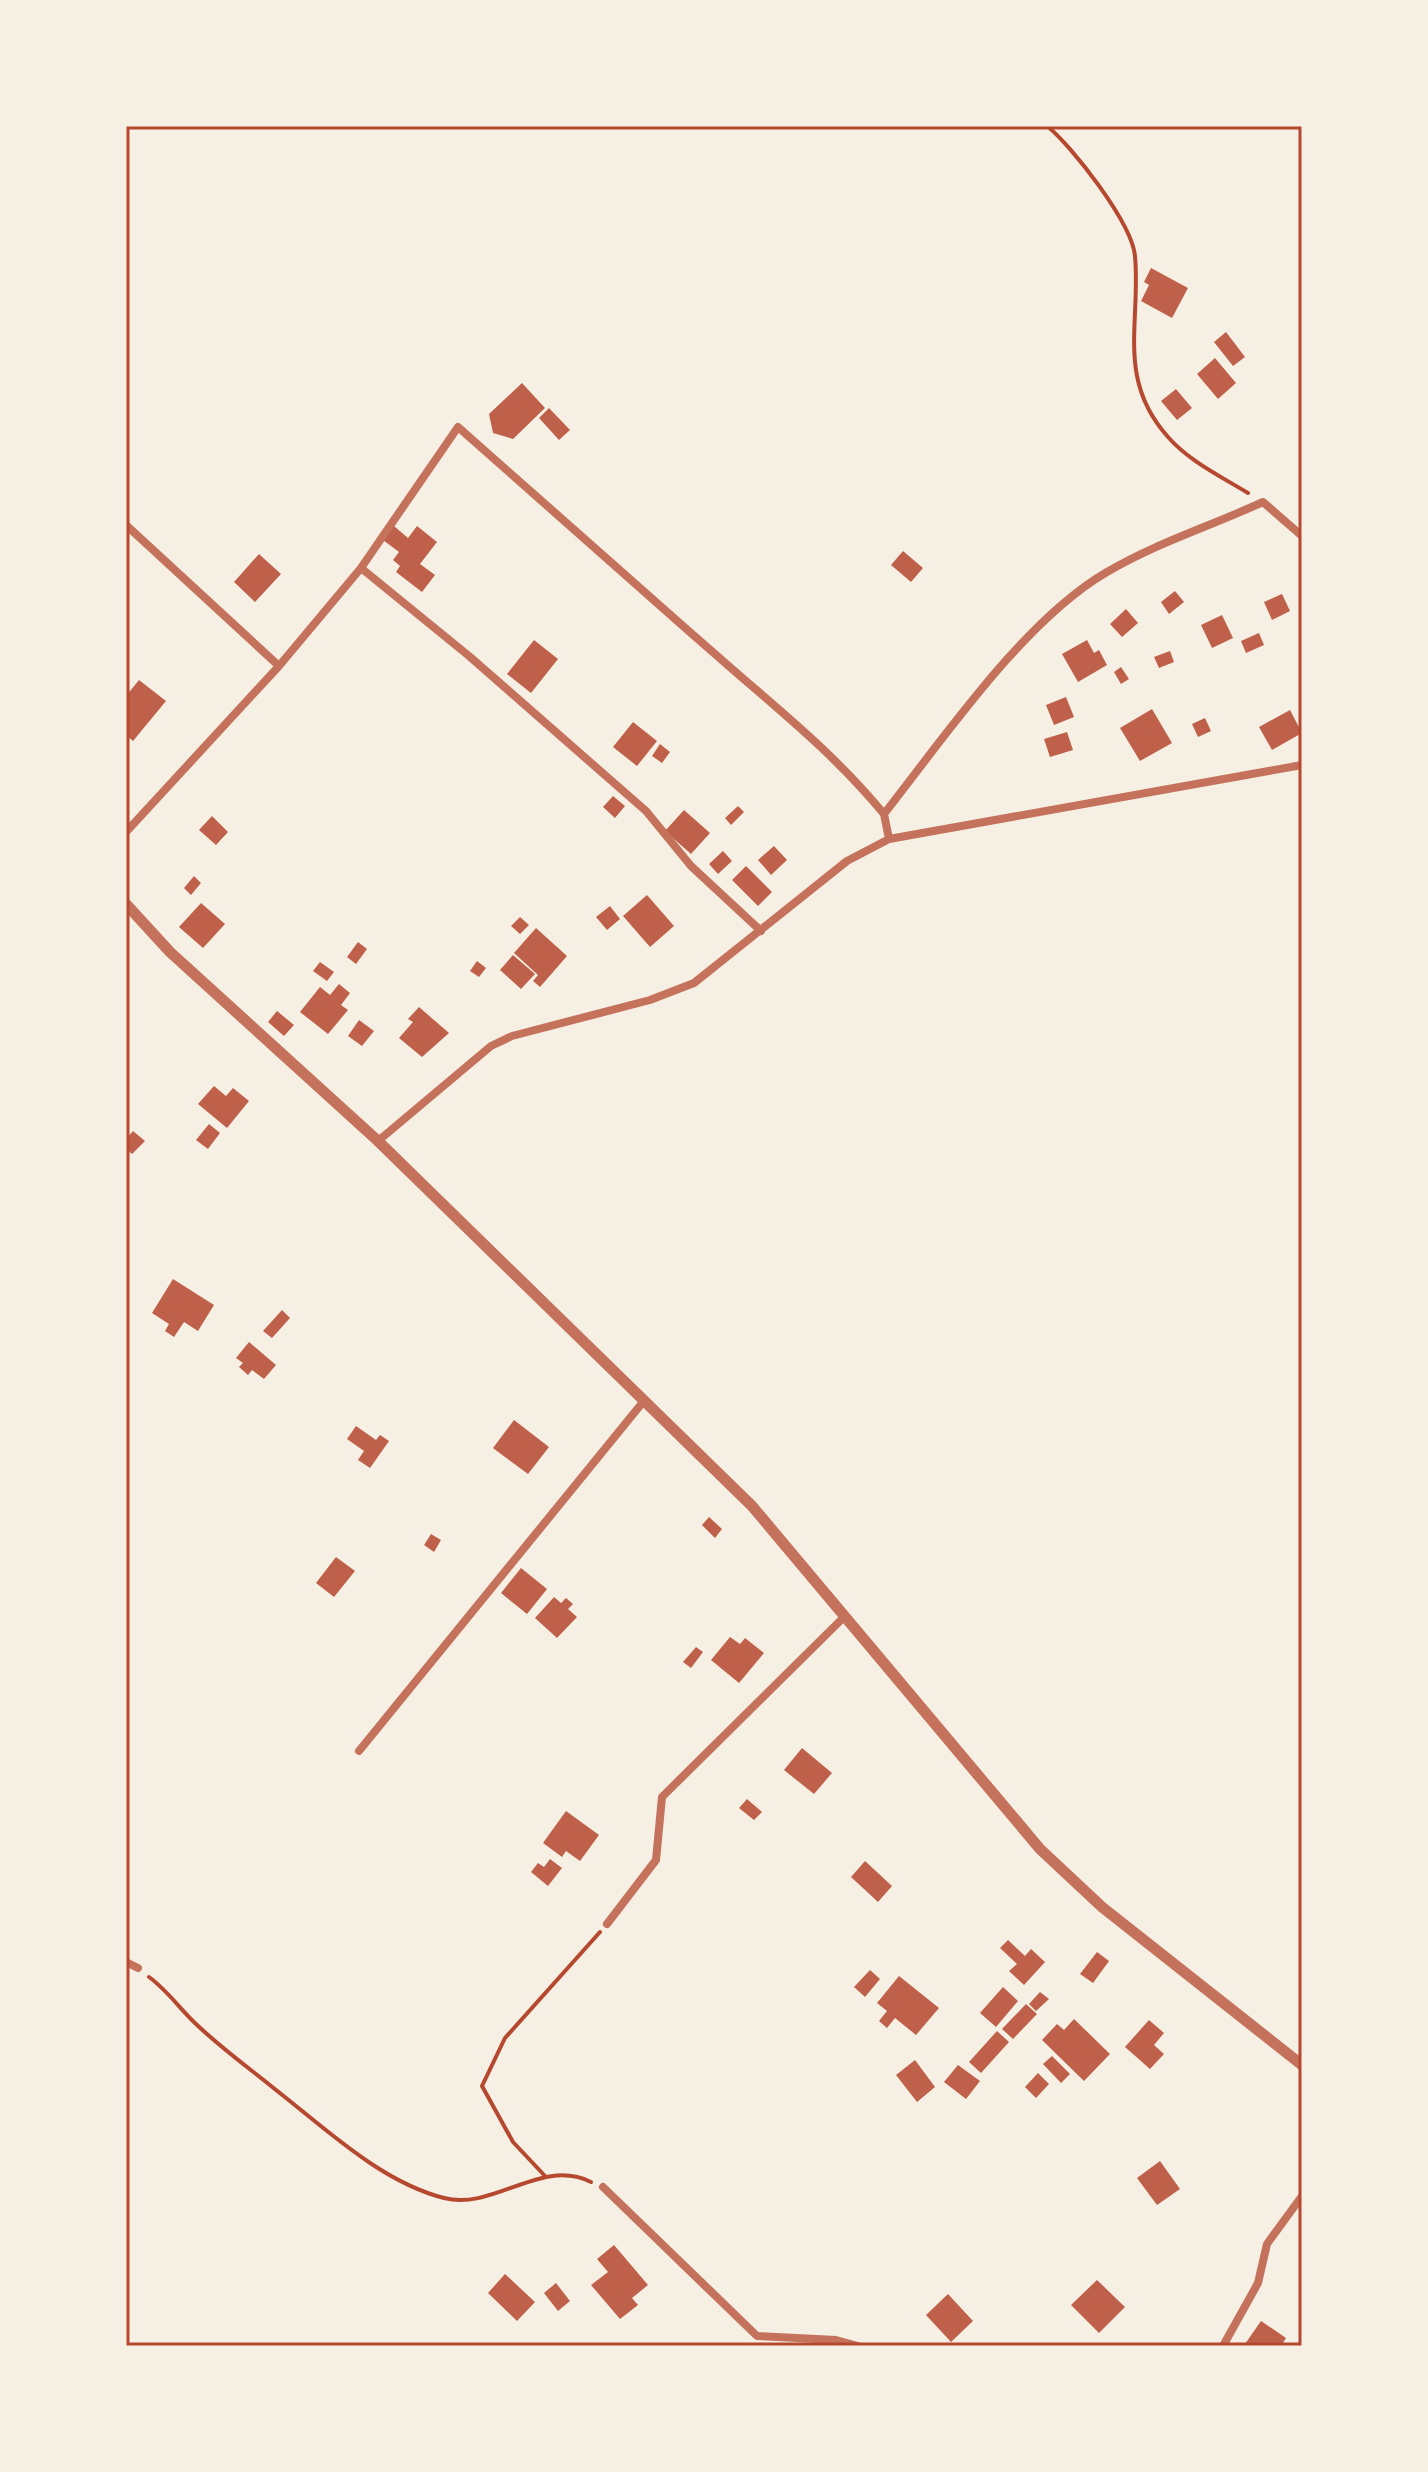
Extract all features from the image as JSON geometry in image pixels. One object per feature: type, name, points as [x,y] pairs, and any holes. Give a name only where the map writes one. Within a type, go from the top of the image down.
[{"type":"street","points":[[126,832],[279,666],[361,568],[458,427],[845,767],[884,814],[889,839]]},
{"type":"street","points":[[884,814],[1042,622],[1104,574],[1153,546],[1263,502],[1302,536]]},
{"type":"street","points":[[126,525],[279,666]]},
{"type":"street","points":[[361,568],[469,656],[646,811],[691,866],[761,931]]},
{"type":"street","points":[[378,1141],[491,1046],[512,1036],[650,1000],[694,983],[847,861],[889,839],[1302,765]]},
{"type":"street","points":[[126,904],[170,952],[378,1141],[752,1506],[1040,1849],[1102,1907],[1302,2065]]},
{"type":"street","points":[[359,1751],[643,1402]]},
{"type":"street","points":[[607,1924],[656,1860],[662,1797],[844,1617]]},
{"type":"street","points":[[126,1962],[138,1968]]},
{"type":"street","points":[[603,2187],[757,2336],[836,2340],[858,2346]]},
{"type":"street","points":[[1223,2346],[1258,2283],[1267,2244],[1302,2196]]},
{"type":"path","points":[[1047,126],[1067,142],[1105,196],[1135,253],[1131,347],[1137,380],[1148,405],[1167,436],[1190,457],[1263,502]]},
{"type":"path","points":[[545,2176],[513,2142],[482,2086],[505,2038],[607,1924]]},
{"type":"path","points":[[138,1968],[196,2025],[344,2144],[429,2194],[452,2200],[482,2197],[545,2176],[568,2174],[603,2187]]},
{"type":"building","points":[[1151,268],[1188,288],[1172,318],[1141,301],[1149,285],[1144,282]]},
{"type":"building","points":[[1226,332],[1245,357],[1233,366],[1214,342]]},
{"type":"building","points":[[1215,358],[1236,383],[1218,399],[1197,374]]},
{"type":"building","points":[[522,383],[545,408],[513,439],[493,433],[489,414]]},
{"type":"building","points":[[1176,389],[1192,408],[1177,420],[1161,401]]},
{"type":"building","points":[[549,408],[570,430],[559,440],[539,418]]},
{"type":"building","points":[[394,526],[408,538],[417,526],[437,542],[420,564],[435,575],[422,592],[396,572],[400,566],[393,560],[399,552],[383,540]]},
{"type":"building","points":[[903,551],[923,568],[911,582],[891,565]]},
{"type":"building","points":[[259,554],[281,574],[255,602],[234,582]]},
{"type":"building","points":[[1175,591],[1184,602],[1169,614],[1161,602]]},
{"type":"building","points":[[1282,594],[1290,611],[1272,620],[1264,602]]},
{"type":"building","points":[[1126,609],[1138,623],[1122,637],[1110,624]]},
{"type":"building","points":[[1222,615],[1233,638],[1212,648],[1201,625]]},
{"type":"building","points":[[1259,633],[1264,645],[1246,653],[1241,641]]},
{"type":"building","points":[[534,640],[558,659],[531,693],[507,674]]},
{"type":"building","points":[[1087,640],[1094,653],[1099,650],[1107,665],[1078,682],[1062,654]]},
{"type":"building","points":[[1170,651],[1174,662],[1159,668],[1154,657]]},
{"type":"building","points":[[1121,667],[1129,679],[1121,684],[1114,672]]},
{"type":"building","points":[[139,680],[166,701],[133,741],[126,735],[126,696]]},
{"type":"building","points":[[1066,697],[1074,717],[1054,725],[1046,705]]},
{"type":"building","points":[[1152,709],[1172,743],[1140,761],[1120,728]]},
{"type":"building","points":[[1290,710],[1302,733],[1272,750],[1259,727]]},
{"type":"building","points":[[1205,718],[1211,731],[1198,737],[1192,724]]},
{"type":"building","points":[[633,722],[657,741],[637,766],[613,747]]},
{"type":"building","points":[[1067,732],[1073,750],[1050,757],[1044,739]]},
{"type":"building","points":[[660,744],[670,752],[662,763],[652,756]]},
{"type":"building","points":[[613,796],[625,806],[615,818],[603,807]]},
{"type":"building","points":[[738,806],[744,812],[731,825],[725,818]]},
{"type":"building","points":[[684,810],[710,833],[691,854],[665,831]]},
{"type":"building","points":[[212,816],[228,832],[216,845],[199,830]]},
{"type":"building","points":[[774,846],[787,860],[771,875],[758,860]]},
{"type":"building","points":[[723,851],[732,861],[718,874],[709,864]]},
{"type":"building","points":[[746,866],[772,892],[758,906],[732,880]]},
{"type":"building","points":[[194,876],[201,883],[191,895],[184,888]]},
{"type":"building","points":[[647,895],[674,926],[650,947],[623,916]]},
{"type":"building","points":[[201,903],[225,924],[203,948],[179,927]]},
{"type":"building","points":[[610,906],[620,919],[607,930],[596,917]]},
{"type":"building","points":[[520,917],[529,925],[520,934],[511,926]]},
{"type":"building","points":[[536,928],[567,956],[540,987],[533,981],[538,975],[514,953]]},
{"type":"building","points":[[358,942],[367,949],[356,964],[347,957]]},
{"type":"building","points":[[513,955],[535,974],[521,989],[500,970]]},
{"type":"building","points":[[477,961],[486,968],[479,977],[470,971]]},
{"type":"building","points":[[320,962],[334,972],[327,981],[313,971]]},
{"type":"building","points":[[339,984],[350,993],[341,1005],[348,1010],[328,1034],[300,1012],[320,987],[330,995]]},
{"type":"building","points":[[419,1007],[449,1033],[422,1057],[399,1038],[413,1022],[408,1019]]},
{"type":"building","points":[[277,1011],[294,1025],[284,1036],[268,1022]]},
{"type":"building","points":[[359,1020],[374,1031],[362,1046],[348,1036]]},
{"type":"building","points":[[214,1086],[226,1096],[233,1088],[249,1101],[227,1128],[198,1104]]},
{"type":"building","points":[[209,1124],[220,1133],[208,1149],[196,1140]]},
{"type":"building","points":[[133,1131],[145,1141],[132,1154],[126,1149],[126,1139]]},
{"type":"building","points":[[173,1279],[214,1305],[198,1331],[184,1322],[174,1337],[165,1331],[169,1324],[152,1313]]},
{"type":"building","points":[[282,1310],[290,1318],[272,1338],[263,1331]]},
{"type":"building","points":[[249,1342],[276,1365],[264,1379],[252,1370],[248,1375],[239,1367],[243,1363],[236,1358]]},
{"type":"building","points":[[514,1420],[549,1447],[528,1474],[493,1448]]},
{"type":"building","points":[[356,1426],[376,1440],[380,1435],[389,1441],[370,1468],[358,1460],[364,1451],[347,1439]]},
{"type":"building","points":[[709,1517],[722,1529],[715,1538],[702,1525]]},
{"type":"building","points":[[431,1534],[441,1540],[434,1552],[424,1545]]},
{"type":"building","points":[[336,1557],[355,1571],[334,1597],[316,1583]]},
{"type":"building","points":[[521,1568],[547,1589],[527,1614],[501,1593]]},
{"type":"building","points":[[554,1597],[561,1603],[566,1598],[573,1604],[568,1609],[577,1617],[557,1638],[535,1618]]},
{"type":"building","points":[[730,1637],[740,1644],[745,1638],[764,1653],[739,1683],[711,1660]]},
{"type":"building","points":[[696,1647],[703,1652],[691,1668],[683,1662]]},
{"type":"building","points":[[802,1748],[832,1773],[814,1794],[784,1770]]},
{"type":"building","points":[[747,1799],[762,1812],[754,1820],[739,1808]]},
{"type":"building","points":[[566,1811],[599,1835],[580,1861],[566,1851],[562,1857],[543,1843]]},
{"type":"building","points":[[550,1859],[562,1868],[548,1886],[531,1872],[538,1863],[544,1867]]},
{"type":"building","points":[[865,1861],[892,1886],[878,1902],[851,1877]]},
{"type":"building","points":[[1008,1940],[1025,1956],[1031,1949],[1045,1962],[1024,1985],[1009,1971],[1017,1964],[1000,1948]]},
{"type":"building","points":[[1097,1952],[1109,1961],[1093,1983],[1080,1974]]},
{"type":"building","points":[[870,1970],[880,1979],[865,1997],[854,1987]]},
{"type":"building","points":[[899,1976],[939,2008],[916,2035],[895,2018],[887,2028],[879,2021],[887,2011],[877,2003]]},
{"type":"building","points":[[1003,1987],[1018,2001],[996,2027],[980,2013]]},
{"type":"building","points":[[1040,1992],[1049,1999],[1036,2011],[1029,2004]]},
{"type":"building","points":[[1026,2004],[1037,2014],[1013,2039],[1002,2029]]},
{"type":"building","points":[[1074,2019],[1110,2054],[1084,2081],[1042,2040],[1057,2024],[1064,2030]]},
{"type":"building","points":[[1149,2020],[1164,2033],[1154,2045],[1164,2054],[1150,2069],[1125,2047]]},
{"type":"building","points":[[997,2031],[1009,2042],[981,2073],[969,2062]]},
{"type":"building","points":[[1052,2056],[1070,2074],[1061,2083],[1043,2064]]},
{"type":"building","points":[[915,2060],[935,2087],[917,2102],[896,2075]]},
{"type":"building","points":[[958,2065],[980,2081],[966,2099],[944,2082]]},
{"type":"building","points":[[1038,2073],[1049,2084],[1036,2098],[1025,2087]]},
{"type":"building","points":[[1160,2161],[1180,2189],[1157,2205],[1137,2178]]},
{"type":"building","points":[[614,2245],[648,2285],[632,2298],[638,2305],[620,2319],[591,2285],[608,2272],[597,2259]]},
{"type":"building","points":[[505,2274],[535,2302],[517,2321],[488,2293]]},
{"type":"building","points":[[1097,2280],[1125,2307],[1099,2333],[1071,2305]]},
{"type":"building","points":[[556,2283],[570,2301],[558,2311],[544,2293]]},
{"type":"building","points":[[948,2294],[973,2321],[951,2342],[926,2315]]},
{"type":"building","points":[[1261,2321],[1286,2338],[1281,2346],[1245,2344]]}]
